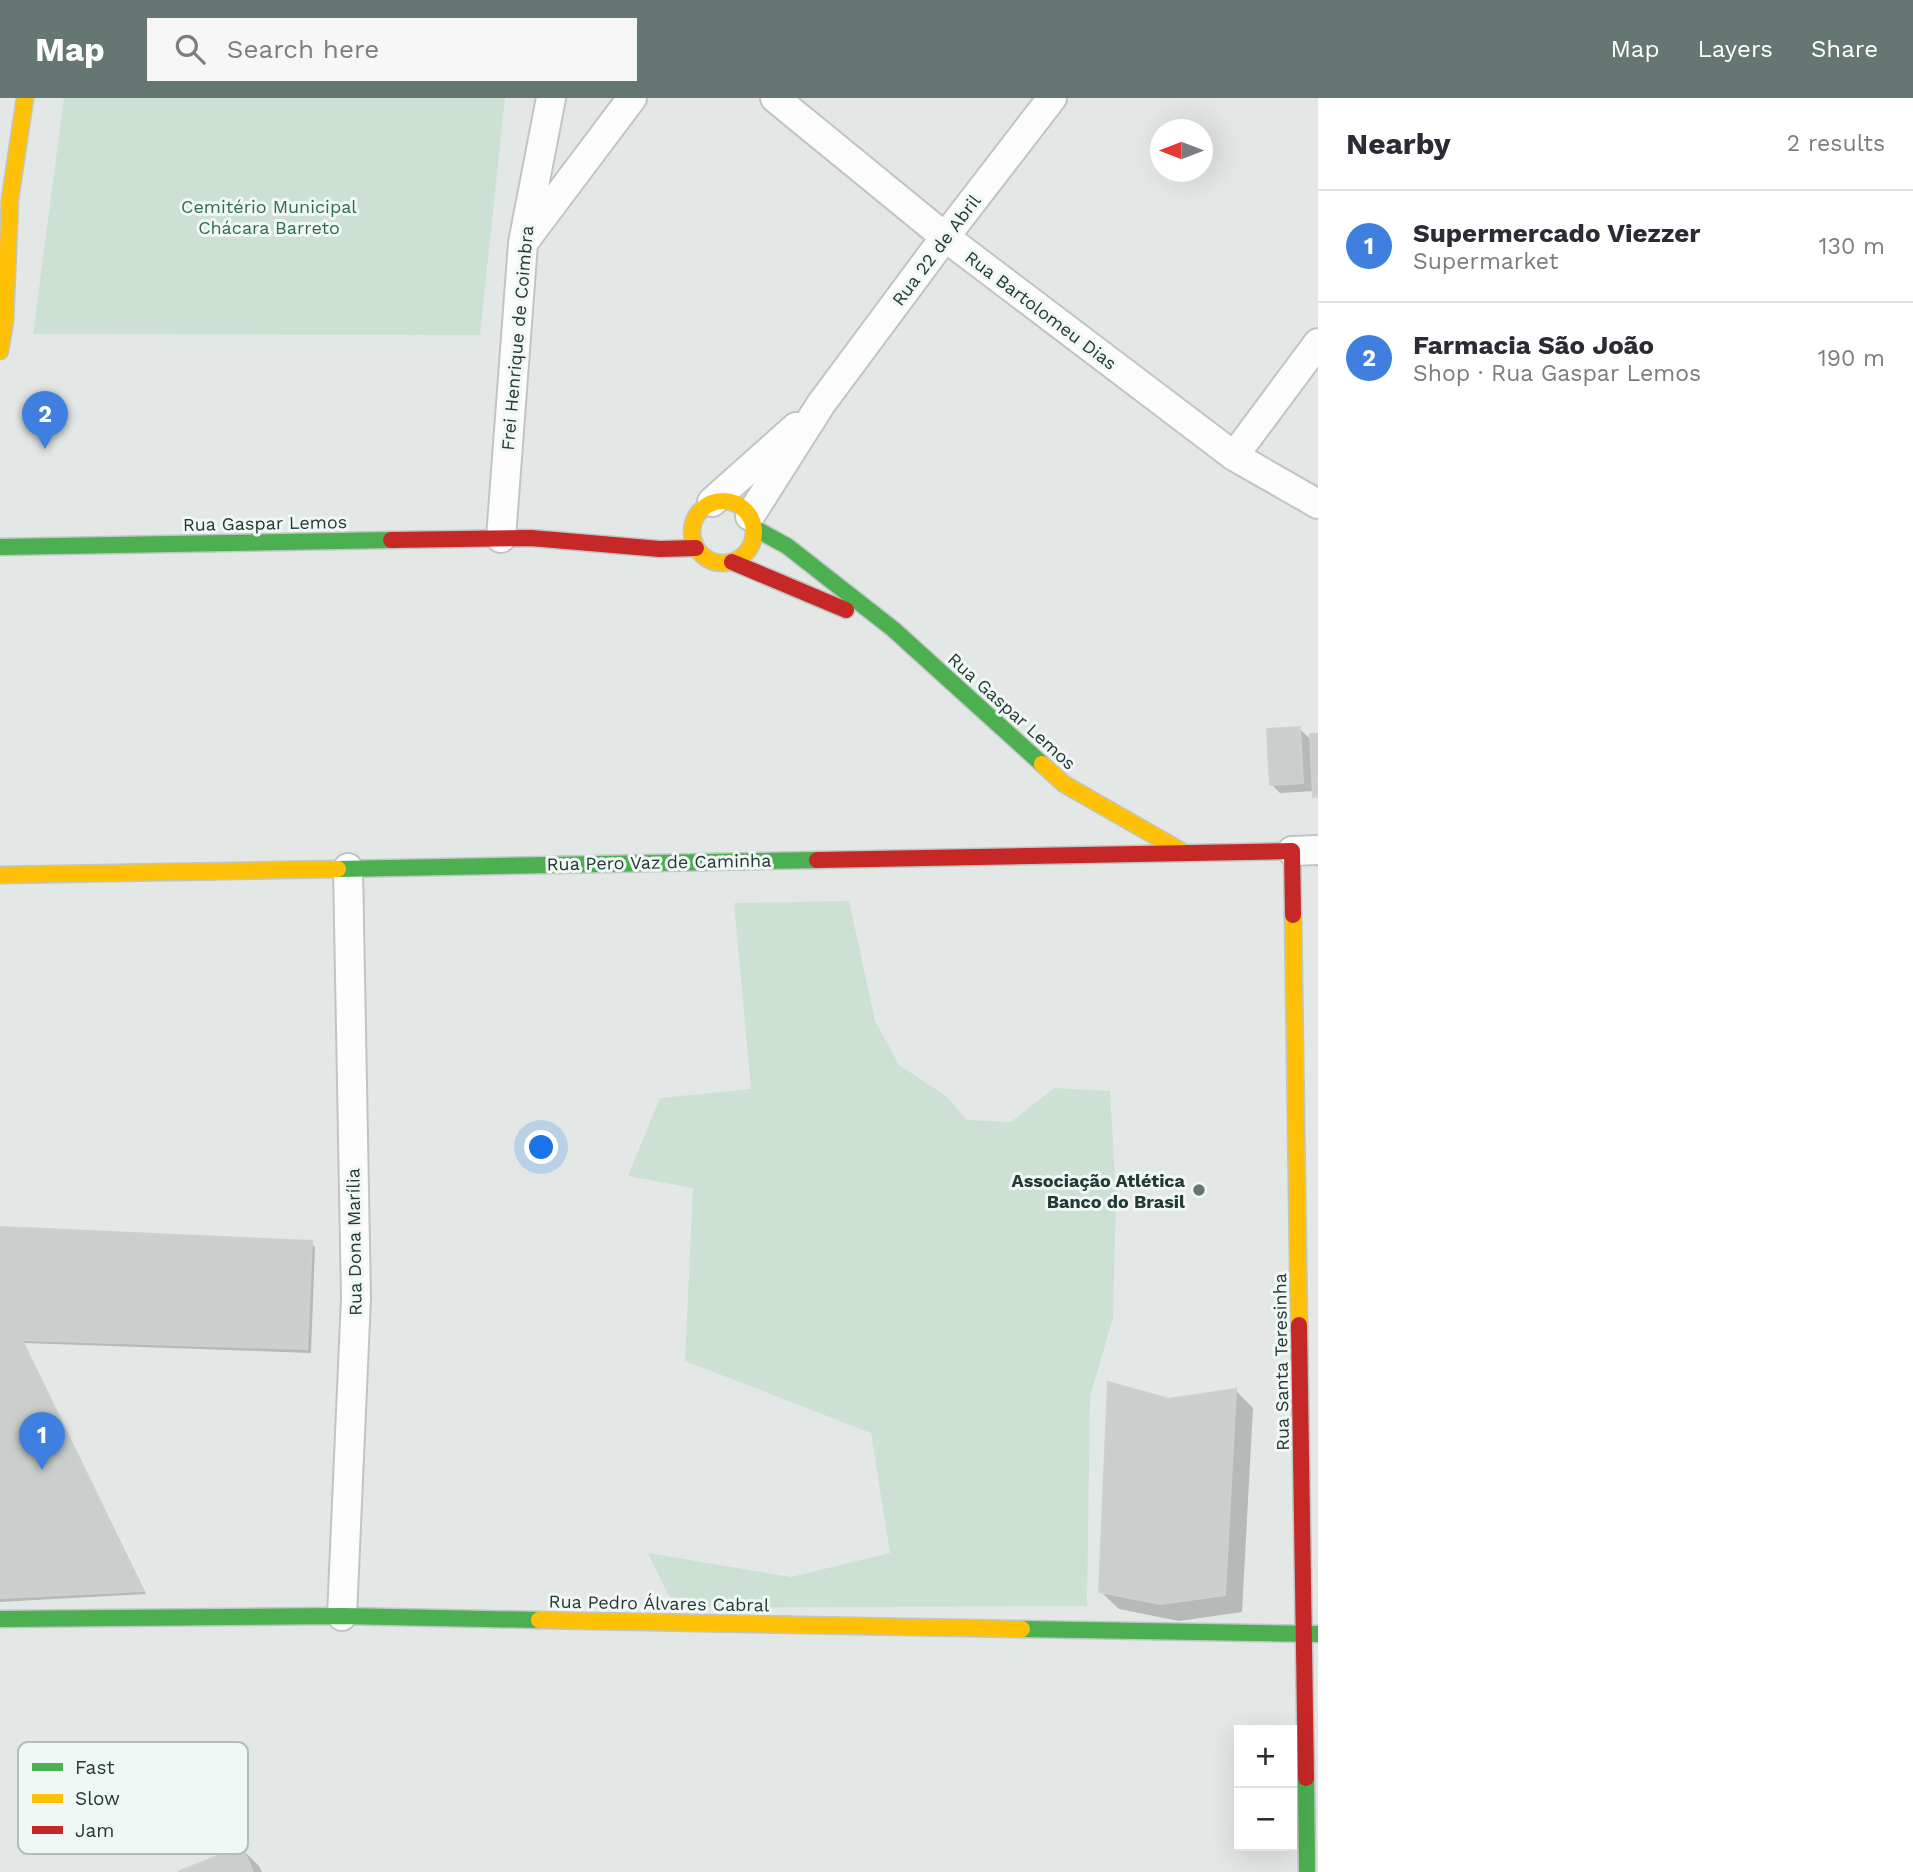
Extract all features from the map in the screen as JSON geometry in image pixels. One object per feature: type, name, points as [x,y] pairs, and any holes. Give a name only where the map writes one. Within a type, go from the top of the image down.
[{"type":"street","points":[[0,351],[5,321],[10,199],[25,98]]},
{"type":"street","name":"Frei Henrique de Coimbra","points":[[501,538],[523,243],[551,98]]},
{"type":"street","points":[[523,243],[632,98]]},
{"type":"street","name":"Rua Bartolomeu Dias","points":[[775,98],[945,237],[1234,456],[1318,504]]},
{"type":"street","name":"Rua 22 de Abril","points":[[752,522],[821,404],[1052,98]]},
{"type":"street","points":[[0,235],[10,199]]},
{"type":"street","points":[[1234,456],[1318,343]]},
{"type":"street","name":"Rua 22 de Abril","points":[[712,502],[821,404]]},
{"type":"street","points":[[712,502],[733,502],[743,508],[752,522],[754,536],[747,553],[732,562],[722,564],[703,557],[691,534],[696,516],[712,502]]},
{"type":"street","name":"Rua Gaspar Lemos","points":[[752,522],[893,629],[1064,784],[1185,853]]},
{"type":"street","points":[[671,527],[692,526]]},
{"type":"street","name":"Rua Gaspar Lemos","points":[[0,547],[531,538],[635,530]]},
{"type":"street","name":"Rua Gaspar Lemos","points":[[531,538],[660,549],[696,548]]},
{"type":"street","name":"Rua Gaspar Lemos","points":[[732,562],[893,629]]},
{"type":"street","name":"Rua Pero Vaz de Caminha","points":[[0,875],[1305,850]]},
{"type":"street","name":"Rua Santa Teresinha","points":[[1305,850],[1311,1634],[1307,1872]]},
{"type":"street","name":"Rua Dona Marília","points":[[342,1616],[356,1298],[348,868]]},
{"type":"street","name":"Rua Pedro Álvares Cabral","points":[[0,1619],[342,1616],[1311,1634]]},
{"type":"green space","name":"Cemitério Municipal Chácara Barreto","points":[[64,98],[505,98],[480,335],[33,334]]},
{"type":"green space","points":[[849,901],[875,1021],[899,1065],[946,1096],[967,1120],[1011,1122],[1054,1088],[1110,1091],[1116,1196],[1113,1318],[1090,1396],[1087,1606],[675,1608],[648,1553],[791,1577],[890,1553],[871,1433],[685,1361],[693,1188],[628,1176],[660,1098],[751,1089],[734,903]]},
{"type":"building","points":[[1300,727],[1303,783],[1270,785],[1267,729]]},
{"type":"building","points":[[1310,734],[1318,734],[1318,796],[1313,797]]},
{"type":"building","points":[[0,1227],[312,1241],[307,1349],[22,1340],[143,1591],[0,1598]]},
{"type":"building","points":[[1108,1382],[1169,1399],[1236,1389],[1225,1595],[1160,1604],[1099,1592]]},
{"type":"building","points":[[222,1854],[245,1854],[253,1872],[178,1872]]},
{"type":"traffic: fast","points":[[754,528],[787,546],[893,629],[1042,764]]},
{"type":"traffic: fast","points":[[0,547],[391,540]]},
{"type":"traffic: fast","points":[[338,869],[817,860]]},
{"type":"traffic: fast","points":[[0,1619],[342,1616],[539,1620]]},
{"type":"traffic: fast","points":[[1022,1629],[1318,1634]]},
{"type":"traffic: fast","points":[[1306,1778],[1307,1872]]},
{"type":"traffic: slow","points":[[0,351],[5,321],[10,199],[25,98]]},
{"type":"traffic: slow","points":[[717,501],[729,501],[745,510],[752,520],[754,532],[752,544],[745,554],[729,563],[717,563],[706,558],[697,549],[692,538],[692,526],[697,515],[706,506],[717,501]]},
{"type":"traffic: slow","points":[[1042,764],[1064,784],[1183,852]]},
{"type":"traffic: slow","points":[[0,875],[338,869]]},
{"type":"traffic: slow","points":[[1293,915],[1299,1325]]},
{"type":"traffic: slow","points":[[539,1620],[1022,1629]]},
{"type":"traffic: jam","points":[[391,540],[531,538],[660,549],[696,548]]},
{"type":"traffic: jam","points":[[732,562],[846,610]]},
{"type":"traffic: jam","points":[[817,860],[1292,851],[1293,915]]},
{"type":"traffic: jam","points":[[1299,1325],[1306,1778]]},
{"type":"place","name":"Farmacia São João","points":[[45,449]]},
{"type":"place","name":"Associação Atlética Banco do Brasil","points":[[1199,1190]]},
{"type":"place","name":"Supermercado Viezzer","points":[[42,1470]]}]
